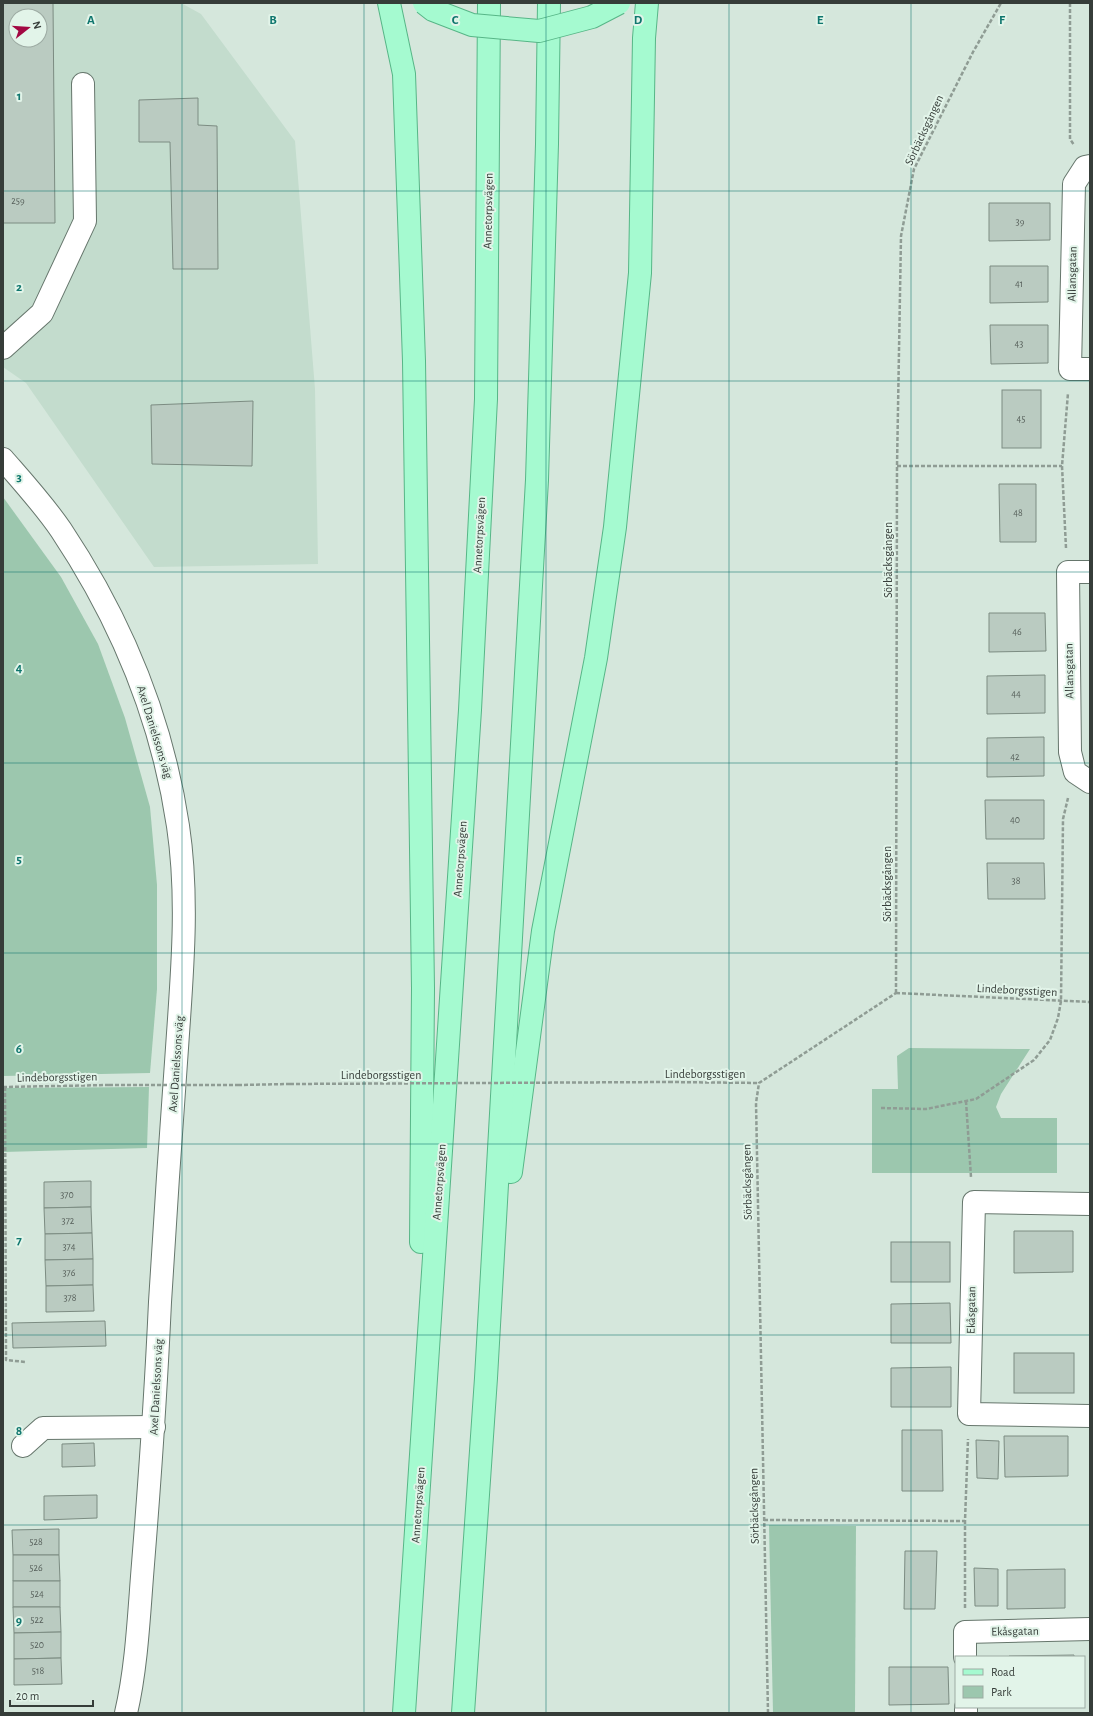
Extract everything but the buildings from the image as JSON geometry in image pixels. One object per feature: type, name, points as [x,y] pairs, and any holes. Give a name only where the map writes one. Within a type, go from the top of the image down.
[{"type":"main road","points":[[389,3],[404,74],[414,361],[423,988],[422,1166],[416,1531]]},
{"type":"main road","points":[[424,3],[433,10],[472,25],[539,31],[592,17],[619,3]]},
{"type":"main road","name":"Annetorpsvägen","points":[[404,1713],[470,710],[486,399],[489,3]]},
{"type":"main road","points":[[463,1713],[486,1378],[537,480],[548,144],[548,3]]},
{"type":"main road","points":[[486,1378],[525,1058],[544,931],[596,658],[615,527],[640,273],[644,38],[647,3]]},
{"type":"street","points":[[3,348],[42,313],[85,221],[83,84]]},
{"type":"street","name":"Allansgatan","points":[[1080,369],[1074,184],[1088,166]]},
{"type":"street","name":"Axel Danielssons väg","points":[[3,459],[59,528],[108,610],[129,654],[148,703],[167,764],[178,828],[184,891],[182,966],[163,1244],[154,1427],[137,1633],[126,1713]]},
{"type":"street","name":"Allansgatan","points":[[1068,572],[1070,752],[1082,777]]},
{"type":"street","points":[[1068,572],[1090,572]]},
{"type":"street","points":[[974,1202],[1090,1204]]},
{"type":"street","name":"Ekåsgatan","points":[[969,1414],[974,1202]]},
{"type":"street","points":[[969,1414],[1090,1416]]},
{"type":"street","points":[[23,1446],[43,1428],[154,1427]]},
{"type":"street","name":"Ekåsgatan","points":[[965,1632],[1090,1630]]},
{"type":"street","points":[[965,1632],[965,1656]]},
{"type":"path","name":"Sörbäcksgången","points":[[896,993],[897,466],[901,236],[914,169],[976,46],[1000,3]]},
{"type":"path","points":[[1070,3],[1070,138],[1088,166]]},
{"type":"path","points":[[1068,572],[1062,466],[1080,369]]},
{"type":"path","points":[[897,466],[1062,466]]},
{"type":"path","points":[[881,1108],[926,1109],[976,1099],[1034,1060],[1050,1040],[1058,1018],[1061,1001],[1063,819],[1082,777]]},
{"type":"path","points":[[759,1083],[896,993]]},
{"type":"path","name":"Lindeborgsstigen","points":[[896,993],[1090,1002]]},
{"type":"path","name":"Sörbäcksgången","points":[[759,1083],[756,1111],[768,1713]]},
{"type":"path","name":"Lindeborgsstigen","points":[[4,1087],[290,1084],[759,1083]]},
{"type":"path","points":[[4,1087],[4,1276],[6,1360],[24,1362]]},
{"type":"path","points":[[966,1101],[974,1202]]},
{"type":"path","points":[[965,1632],[965,1521],[969,1414]]},
{"type":"path","points":[[764,1520],[965,1521]]},
{"type":"shaded area","points":[[3,3],[181,3],[201,14],[295,141],[315,389],[318,564],[154,567],[26,383],[3,367]]},
{"type":"green space","points":[[3,497],[61,577],[98,644],[125,718],[150,807],[157,885],[157,989],[150,1073],[3,1076]]},
{"type":"green space","points":[[909,1048],[1030,1049],[1001,1094],[996,1107],[1001,1118],[1057,1118],[1057,1173],[872,1173],[872,1089],[898,1089],[897,1056]]},
{"type":"green space","points":[[149,1087],[147,1148],[3,1152],[3,1088]]},
{"type":"green space","points":[[769,1525],[856,1526],[855,1713],[773,1713]]}]
